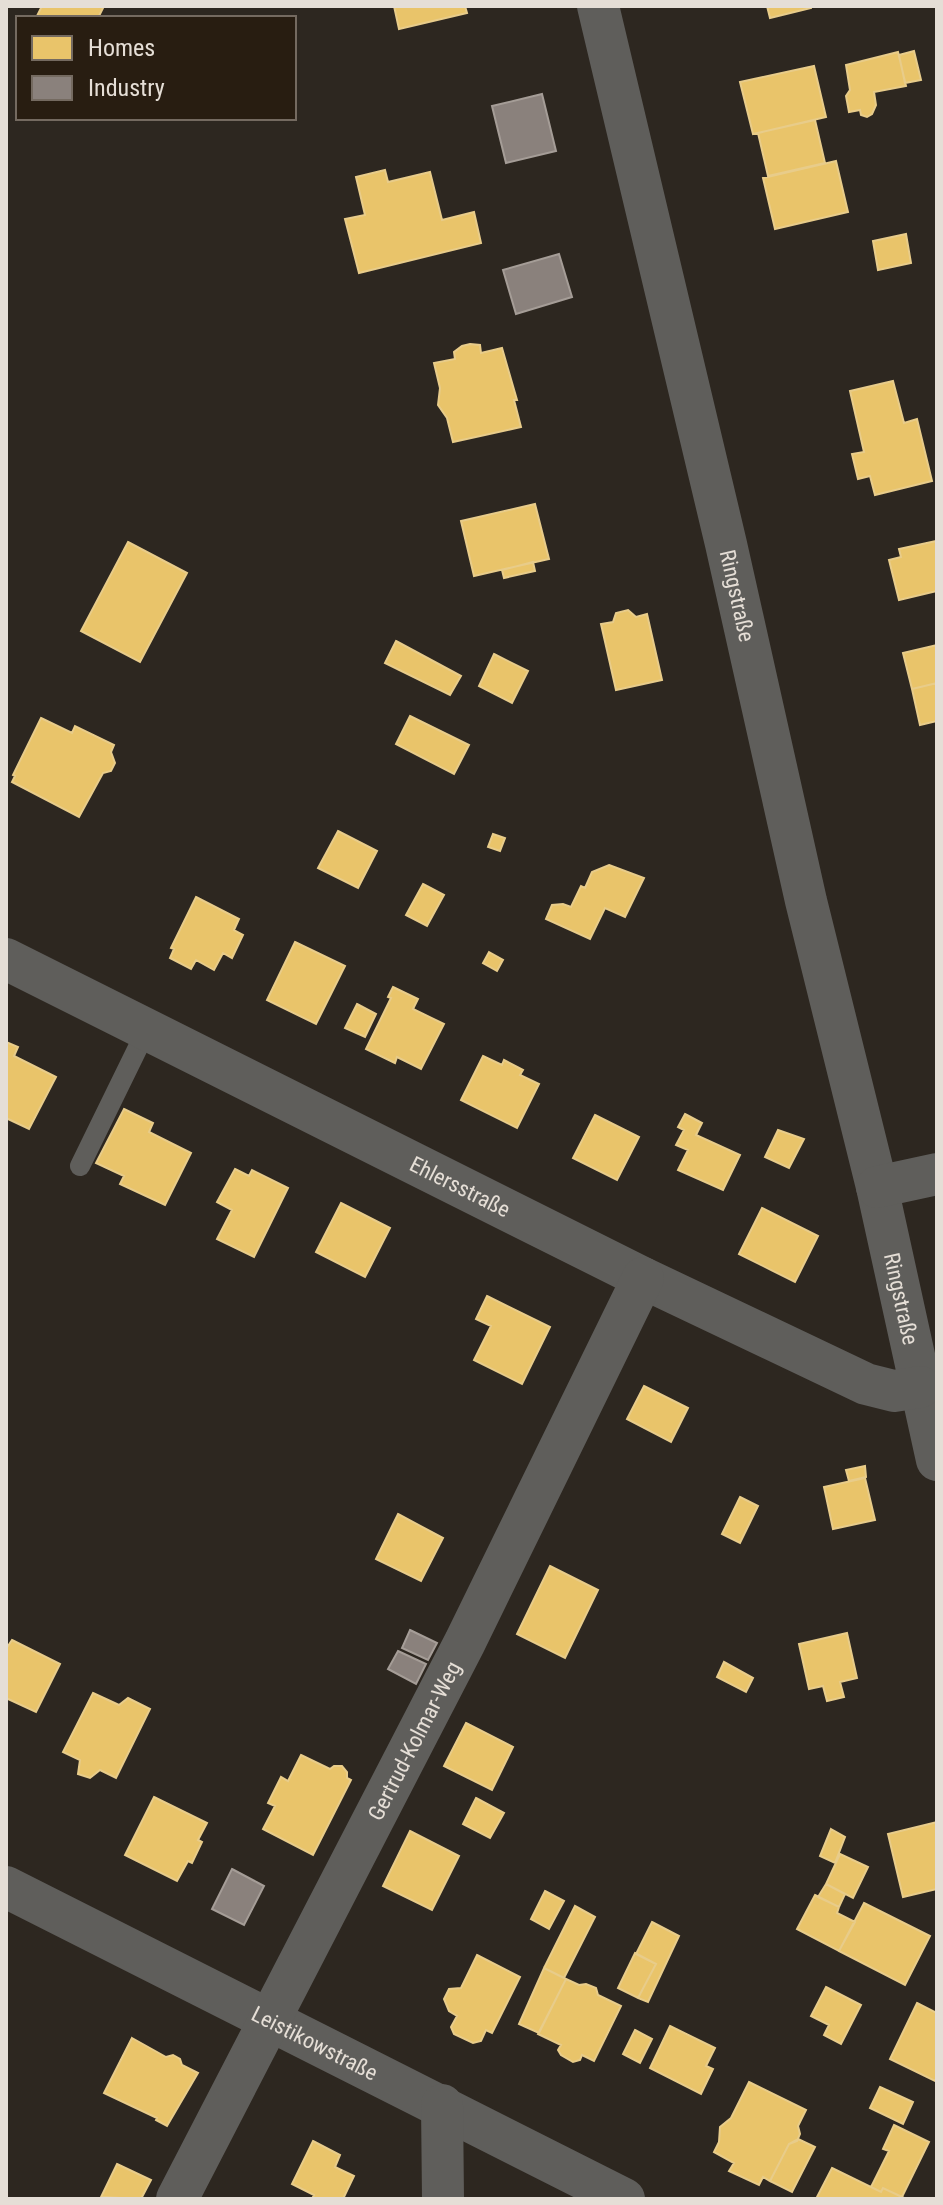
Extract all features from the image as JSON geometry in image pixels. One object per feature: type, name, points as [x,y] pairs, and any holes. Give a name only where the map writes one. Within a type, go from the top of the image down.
[{"type":"street","name":"Ringstraße","points":[[598,6],[726,544],[806,901],[877,1187],[937,1460]]},
{"type":"street","name":"Ehlersstraße","points":[[6,959],[643,1278],[866,1384],[894,1391],[920,1387]]},
{"type":"street","points":[[877,1187],[937,1174]]},
{"type":"street","name":"Gertrud-Kolmar-Weg","points":[[177,2199],[465,1642],[643,1278]]},
{"type":"street","name":"Leistikowstraße","points":[[6,1887],[624,2199]]},
{"type":"street","points":[[442,2105],[443,2199]]},
{"type":"lane","points":[[80,1166],[147,1029]]},
{"type":"building: Homes","points":[[42,6],[104,6],[99,16],[37,16]]},
{"type":"building: Homes","points":[[394,6],[465,6],[467,13],[399,29]]},
{"type":"building: Homes","points":[[767,6],[811,6],[811,8],[770,18]]},
{"type":"building: Homes","points":[[914,51],[921,80],[905,83],[899,55]]},
{"type":"building: Homes","points":[[898,52],[906,86],[874,92],[876,105],[867,117],[861,115],[860,110],[849,112],[846,65]]},
{"type":"building: Homes","points":[[814,66],[826,117],[753,134],[740,82]]},
{"type":"building: Homes","points":[[815,120],[825,163],[768,176],[758,133]]},
{"type":"building: Homes","points":[[836,161],[848,212],[775,229],[763,178]]},
{"type":"building: Homes","points":[[385,170],[388,182],[430,172],[442,220],[474,212],[481,243],[359,273],[345,219],[365,215],[356,177]]},
{"type":"building: Homes","points":[[906,234],[911,263],[878,270],[873,241]]},
{"type":"building: Homes","points":[[470,344],[480,345],[481,353],[502,348],[517,400],[514,400],[521,427],[453,442],[447,418],[438,405],[440,388],[434,363],[455,359],[454,352]]},
{"type":"building: Homes","points":[[893,381],[904,423],[917,419],[932,481],[875,495],[870,476],[858,479],[852,454],[864,452],[850,391]]},
{"type":"building: Homes","points":[[535,504],[549,559],[474,576],[461,521]]},
{"type":"building: Homes","points":[[936,541],[937,591],[899,600],[889,560],[901,557],[899,549]]},
{"type":"building: Homes","points":[[128,542],[187,573],[140,662],[81,631]]},
{"type":"building: Homes","points":[[533,562],[535,571],[504,578],[502,570]]},
{"type":"building: Homes","points":[[628,610],[636,617],[647,614],[662,680],[616,690],[601,624],[613,622],[616,613]]},
{"type":"building: Homes","points":[[396,641],[461,676],[450,695],[385,663]]},
{"type":"building: Homes","points":[[937,645],[937,683],[912,689],[903,653]]},
{"type":"building: Homes","points":[[494,654],[528,671],[512,703],[479,686]]},
{"type":"building: Homes","points":[[937,683],[937,721],[920,725],[912,689]]},
{"type":"building: Homes","points":[[410,716],[469,745],[454,774],[396,744]]},
{"type":"building: Homes","points":[[41,718],[72,733],[75,726],[114,745],[111,752],[115,763],[111,771],[103,773],[79,817],[12,782]]},
{"type":"building: Homes","points":[[338,831],[377,851],[358,888],[318,868]]},
{"type":"building: Homes","points":[[493,834],[505,838],[500,851],[488,847]]},
{"type":"building: Homes","points":[[609,865],[644,878],[625,917],[605,908],[590,939],[546,919],[552,905],[571,907],[592,872]]},
{"type":"building: Homes","points":[[423,884],[444,895],[427,926],[406,915]]},
{"type":"building: Homes","points":[[196,897],[239,919],[234,930],[243,935],[232,958],[223,953],[214,970],[196,960],[191,969],[170,958],[174,949],[171,948]]},
{"type":"building: Homes","points":[[295,942],[345,966],[316,1024],[267,1000]]},
{"type":"building: Homes","points":[[489,952],[503,960],[497,971],[483,963]]},
{"type":"building: Homes","points":[[393,987],[418,999],[413,1009],[444,1024],[421,1069],[397,1057],[395,1063],[366,1049],[391,998],[388,997]]},
{"type":"building: Homes","points":[[357,1004],[376,1014],[365,1037],[345,1028]]},
{"type":"building: Homes","points":[[6,1042],[18,1047],[14,1056],[56,1077],[29,1129],[6,1118]]},
{"type":"building: Homes","points":[[483,1056],[502,1065],[504,1060],[523,1070],[520,1075],[539,1084],[517,1128],[461,1100]]},
{"type":"building: Homes","points":[[124,1109],[153,1123],[149,1132],[191,1153],[165,1205],[120,1184],[124,1176],[96,1163]]},
{"type":"building: Homes","points":[[685,1114],[702,1123],[696,1135],[740,1155],[723,1190],[678,1170],[688,1150],[676,1145],[684,1130],[678,1127]]},
{"type":"building: Homes","points":[[595,1115],[639,1137],[617,1180],[573,1158]]},
{"type":"building: Homes","points":[[778,1130],[804,1139],[789,1168],[765,1157]]},
{"type":"building: Homes","points":[[235,1169],[249,1176],[252,1170],[288,1188],[254,1257],[217,1239],[232,1210],[217,1202]]},
{"type":"building: Homes","points":[[341,1203],[390,1228],[365,1277],[316,1252]]},
{"type":"building: Homes","points":[[762,1208],[818,1236],[795,1282],[739,1254]]},
{"type":"building: Homes","points":[[487,1296],[550,1327],[522,1384],[474,1360],[491,1326],[476,1319]]},
{"type":"building: Homes","points":[[644,1386],[688,1408],[671,1442],[627,1419]]},
{"type":"building: Homes","points":[[865,1466],[866,1477],[849,1481],[846,1470]]},
{"type":"building: Homes","points":[[865,1478],[875,1520],[833,1529],[824,1487]]},
{"type":"building: Homes","points":[[740,1497],[758,1506],[740,1543],[722,1534]]},
{"type":"building: Homes","points":[[398,1514],[443,1538],[421,1581],[376,1559]]},
{"type":"building: Homes","points":[[550,1566],[598,1590],[565,1658],[517,1634]]},
{"type":"building: Homes","points":[[847,1633],[857,1678],[840,1682],[844,1697],[827,1701],[823,1686],[809,1689],[799,1644]]},
{"type":"building: Homes","points":[[12,1640],[60,1664],[36,1712],[6,1698],[6,1645]]},
{"type":"building: Homes","points":[[724,1662],[753,1678],[746,1692],[717,1677]]},
{"type":"building: Homes","points":[[93,1693],[119,1705],[128,1698],[150,1709],[116,1778],[100,1770],[90,1778],[78,1774],[80,1760],[63,1752]]},
{"type":"building: Homes","points":[[466,1723],[513,1747],[492,1790],[444,1766]]},
{"type":"building: Homes","points":[[301,1755],[330,1769],[342,1766],[351,1780],[313,1855],[263,1829],[275,1806],[268,1803],[281,1777],[288,1781]]},
{"type":"building: Homes","points":[[154,1797],[207,1823],[198,1840],[202,1842],[192,1863],[188,1861],[177,1881],[125,1855]]},
{"type":"building: Homes","points":[[476,1798],[504,1813],[490,1838],[463,1824]]},
{"type":"building: Homes","points":[[937,1822],[937,1889],[903,1897],[888,1834]]},
{"type":"building: Homes","points":[[831,1829],[845,1837],[835,1863],[820,1856]]},
{"type":"building: Homes","points":[[410,1831],[459,1856],[432,1910],[383,1886]]},
{"type":"building: Homes","points":[[840,1854],[868,1867],[853,1898],[826,1884]]},
{"type":"building: Homes","points":[[826,1884],[845,1894],[839,1907],[818,1897]]},
{"type":"building: Homes","points":[[545,1891],[564,1901],[549,1929],[531,1919]]},
{"type":"building: Homes","points":[[815,1895],[839,1907],[837,1913],[855,1922],[839,1951],[797,1929]]},
{"type":"building: Homes","points":[[864,1903],[930,1936],[905,1985],[839,1951]]},
{"type":"building: Homes","points":[[575,1906],[595,1917],[564,1978],[544,1968]]},
{"type":"building: Homes","points":[[652,1922],[679,1936],[648,2002],[638,1998],[656,1964],[636,1954]]},
{"type":"building: Homes","points":[[635,1953],[656,1964],[638,1998],[618,1988]]},
{"type":"building: Homes","points":[[477,1955],[520,1977],[492,2033],[486,2030],[481,2041],[473,2043],[454,2034],[451,2027],[457,2016],[449,2011],[444,1999],[449,1989],[461,1988]]},
{"type":"building: Homes","points":[[544,1968],[566,1979],[539,2033],[519,2024]]},
{"type":"building: Homes","points":[[566,1979],[596,1988],[598,1995],[621,2006],[594,2061],[582,2055],[580,2060],[573,2062],[561,2055],[558,2050],[561,2045],[538,2034]]},
{"type":"building: Homes","points":[[826,1987],[861,2005],[841,2044],[824,2035],[829,2025],[811,2016]]},
{"type":"building: Homes","points":[[917,2003],[937,2013],[935,2081],[890,2059]]},
{"type":"building: Homes","points":[[670,2026],[715,2048],[706,2066],[713,2069],[701,2094],[650,2068]]},
{"type":"building: Homes","points":[[635,2030],[652,2039],[640,2063],[623,2054]]},
{"type":"building: Homes","points":[[132,2038],[166,2057],[173,2055],[180,2059],[182,2065],[198,2073],[167,2126],[157,2118],[104,2093]]},
{"type":"building: Homes","points":[[749,2082],[806,2110],[798,2126],[800,2134],[797,2141],[789,2144],[770,2181],[763,2177],[759,2185],[729,2171],[734,2163],[714,2152],[719,2142],[720,2127],[731,2118]]},
{"type":"building: Homes","points":[[880,2087],[913,2102],[903,2124],[870,2108]]},
{"type":"building: Homes","points":[[894,2125],[929,2142],[902,2197],[883,2188],[881,2192],[871,2187],[889,2151],[883,2149]]},
{"type":"building: Homes","points":[[798,2139],[815,2147],[792,2192],[770,2181],[789,2144]]},
{"type":"building: Homes","points":[[313,2141],[340,2155],[335,2167],[354,2176],[343,2199],[312,2199],[314,2195],[292,2184]]},
{"type":"building: Homes","points":[[117,2164],[151,2180],[141,2199],[101,2197]]},
{"type":"building: Homes","points":[[832,2168],[881,2192],[883,2188],[904,2198],[816,2199]]},
{"type":"building: Industry","points":[[542,94],[556,151],[506,163],[492,106]]},
{"type":"building: Industry","points":[[559,254],[572,297],[516,314],[503,270]]},
{"type":"building: Industry","points":[[410,1630],[437,1643],[428,1660],[402,1648]]},
{"type":"building: Industry","points":[[398,1651],[426,1664],[416,1684],[388,1669]]},
{"type":"building: Industry","points":[[232,1869],[264,1886],[244,1925],[212,1909]]}]
